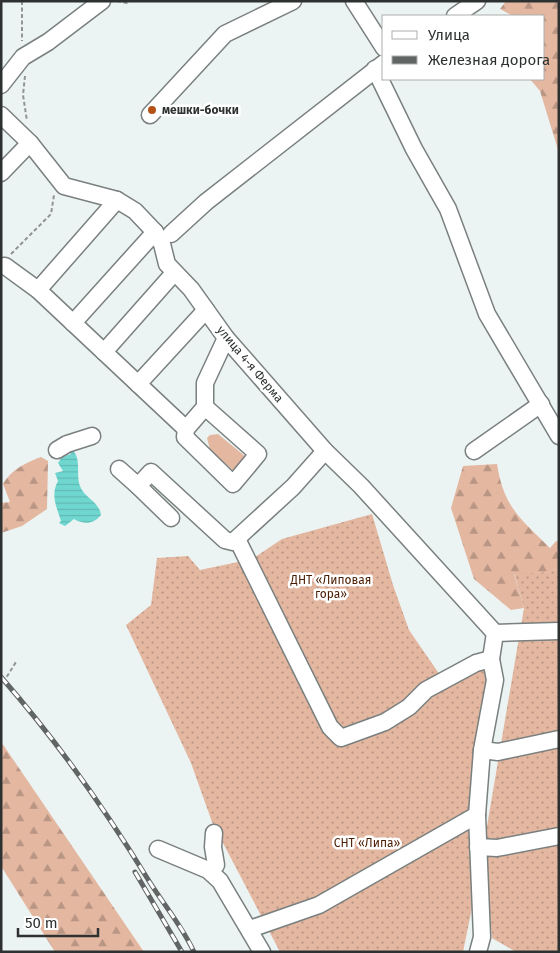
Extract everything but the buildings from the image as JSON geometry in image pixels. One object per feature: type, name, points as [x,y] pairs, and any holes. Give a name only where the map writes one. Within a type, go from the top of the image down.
[{"type":"street","points":[[1,84],[23,57],[48,42],[102,1]]},
{"type":"street","points":[[150,115],[225,34],[293,1]]},
{"type":"street","points":[[354,1],[382,45]]},
{"type":"street","points":[[457,15],[478,1]]},
{"type":"street","points":[[73,323],[163,233],[206,202],[380,66]]},
{"type":"street","points":[[386,80],[414,149],[448,209],[487,314],[542,404],[559,436]]},
{"type":"street","name":"улица 4-я Ферма","points":[[1,115],[27,140],[64,186],[117,200],[135,211],[163,233],[162,244],[167,264],[191,289],[226,338],[325,451],[361,486],[495,633]]},
{"type":"street","points":[[1,173],[27,140]]},
{"type":"street","points":[[38,290],[117,200]]},
{"type":"street","points":[[6,263],[38,290],[186,429]]},
{"type":"street","points":[[104,352],[174,273]]},
{"type":"street","points":[[138,384],[206,310]]},
{"type":"street","points":[[205,407],[258,454],[233,484],[185,437],[186,429],[205,407],[205,383],[226,338]]},
{"type":"street","points":[[474,451],[542,404]]},
{"type":"street","points":[[57,450],[92,436]]},
{"type":"street","points":[[138,486],[151,472],[225,540],[233,542],[293,488],[325,451]]},
{"type":"street","points":[[119,468],[171,518]]},
{"type":"street","points":[[237,539],[330,727],[341,738],[385,722],[409,707],[426,690],[476,663],[491,658]]},
{"type":"street","points":[[478,952],[482,937],[477,815],[482,750],[494,680],[491,658],[495,633],[559,631]]},
{"type":"street","points":[[482,750],[498,752],[559,739]]},
{"type":"street","points":[[250,929],[319,905],[477,815]]},
{"type":"street","points":[[214,833],[213,847],[220,881],[262,952]]},
{"type":"street","points":[[478,847],[497,848],[559,836]]},
{"type":"street","points":[[158,849],[217,865]]},
{"type":"path","points":[[22,1],[25,78],[23,95],[28,125],[27,140]]},
{"type":"path","points":[[117,1],[127,3],[130,1]]},
{"type":"path","points":[[6,263],[51,214],[56,178]]},
{"type":"path","points":[[1,679],[6,678],[16,662]]},
{"type":"green space","points":[[506,1],[558,1],[559,153],[540,91],[531,80],[545,80],[545,15],[511,15],[500,9]]},
{"type":"green space","points":[[218,434],[246,457],[234,471],[210,450],[207,438],[210,435]]},
{"type":"green space","points":[[41,457],[48,461],[47,509],[22,526],[1,533],[1,503],[10,502],[3,484],[10,474],[19,467]]},
{"type":"green space","points":[[497,464],[504,491],[509,502],[522,520],[550,548],[556,541],[559,542],[559,568],[549,572],[514,574],[524,608],[511,610],[474,579],[451,508],[463,466]]},
{"type":"green space","name":"СНТ «Липа»","points":[[372,514],[393,585],[409,630],[440,675],[485,665],[489,669],[473,762],[476,888],[463,952],[280,952],[212,822],[191,763],[126,625],[151,605],[157,558],[188,556],[200,570],[252,559],[282,539]]},
{"type":"green space","points":[[559,568],[559,952],[516,952],[492,938],[484,844],[524,608],[514,573],[549,572]]},
{"type":"green space","points":[[1,743],[144,952],[55,952],[1,866]]},
{"type":"water","points":[[67,446],[76,454],[82,490],[100,510],[101,515],[89,523],[74,519],[65,526],[59,523],[61,521],[54,496],[58,481],[55,473],[63,471],[58,463],[62,457],[71,454]]},
{"type":"railway","points":[[1,677],[42,726],[98,802],[178,924],[194,952]]},
{"type":"railway","points":[[135,872],[182,952]]},
{"type":"place","name":"мешки-бочки","points":[[152,110]]},
{"type":"park label","name":"ДНТ «Липовая гора»","points":[[331,587]]}]
